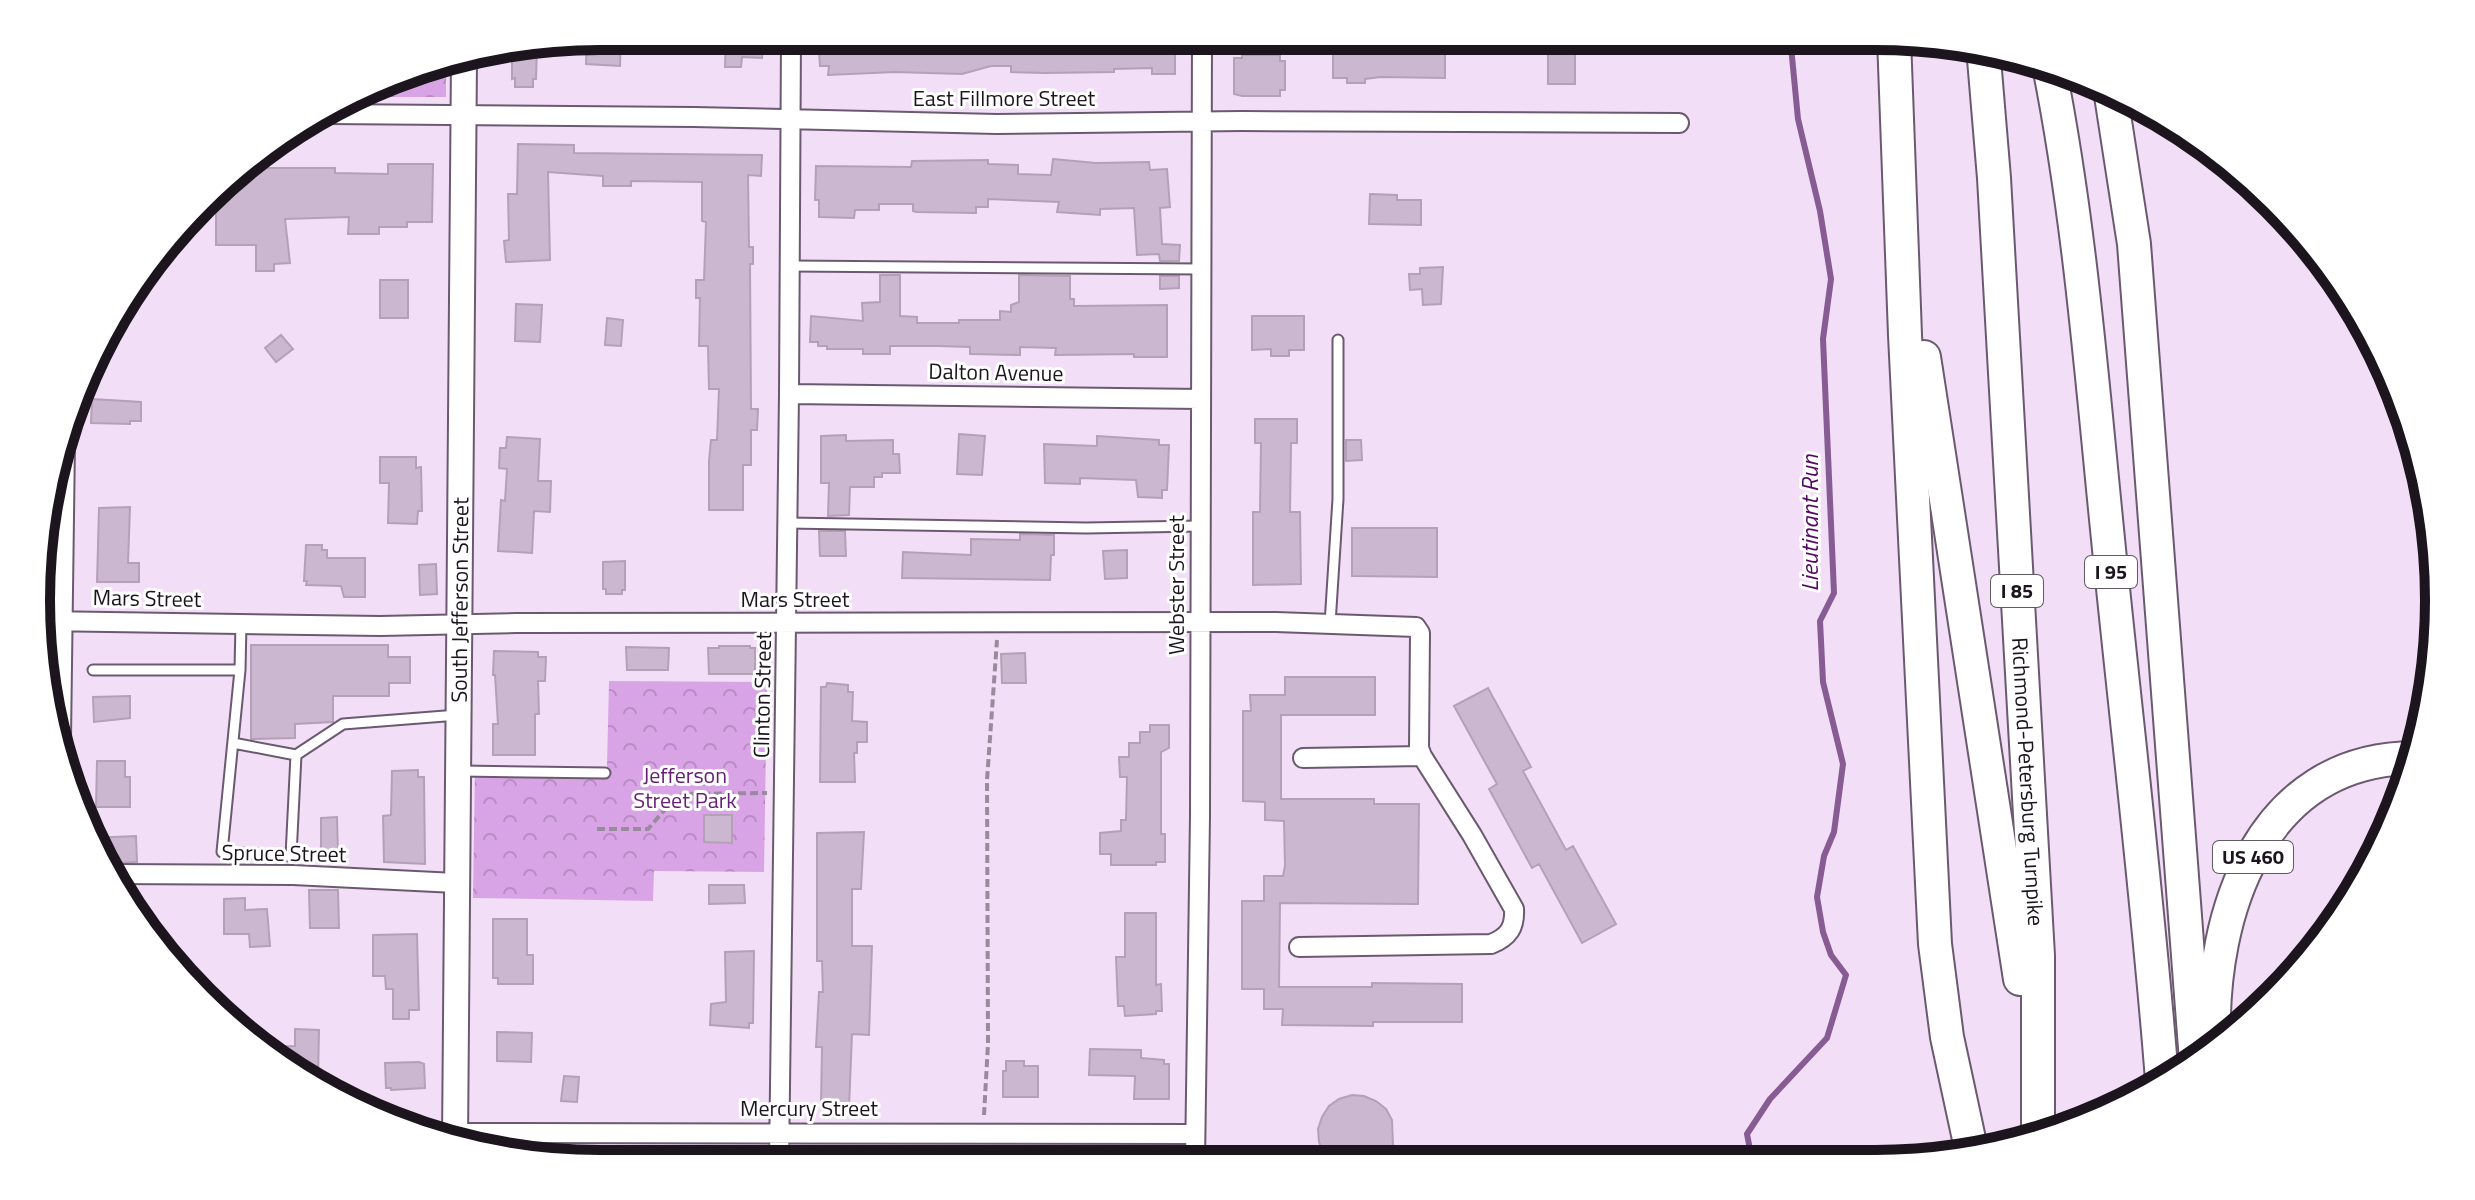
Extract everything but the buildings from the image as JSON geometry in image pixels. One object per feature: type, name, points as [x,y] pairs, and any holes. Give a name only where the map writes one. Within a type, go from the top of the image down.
[{"type":"highway","points":[[1895,51],[1934,928],[1947,1037],[1969,1141]]},
{"type":"highway","name":"Richmond-Petersburg Turnpike","points":[[1984,62],[1994,178],[2038,956],[2036,1126]]},
{"type":"highway","name":"I 95","points":[[2051,79],[2070,182],[2083,294],[2141,843],[2161,1069]]},
{"type":"highway","name":"I 95","points":[[2112,104],[2134,244],[2195,1047]]},
{"type":"highway","points":[[1902,207],[2014,930],[2035,1126]]},
{"type":"highway","name":"US 460","points":[[2214,1033],[2216,969],[2229,915],[2239,887],[2266,833],[2309,789],[2362,764],[2401,759]]},
{"type":"street","name":"Clinton Street","points":[[779,1150],[791,50]]},
{"type":"street","name":"Webster Street","points":[[1195,1150],[1203,269],[1202,50]]},
{"type":"street","name":"South Jefferson Street","points":[[455,1130],[464,68]]},
{"type":"street","name":"East Fillmore Street","points":[[343,114],[997,124],[1201,121],[1679,123]]},
{"type":"street","name":"Dalton Avenue","points":[[789,394],[1201,399]]},
{"type":"street","points":[[62,709],[65,477]]},
{"type":"street","name":"Mars Street","points":[[51,621],[380,626],[1199,622],[1416,627],[1420,633],[1419,748],[1422,756]]},
{"type":"street","points":[[1299,947],[1491,944],[1502,940],[1510,932],[1515,920],[1514,909],[1422,756],[1303,758]]},
{"type":"street","name":"Spruce Street","points":[[124,874],[293,875],[456,883]]},
{"type":"street","name":"Mercury Street","points":[[486,1137],[780,1132],[1195,1134]]},
{"type":"lane","points":[[789,266],[1203,269]]},
{"type":"lane","points":[[1330,624],[1338,499],[1338,340]]},
{"type":"lane","points":[[788,523],[1086,528],[1200,526]]},
{"type":"lane","points":[[241,623],[240,670],[222,852],[291,856],[296,755]]},
{"type":"lane","points":[[93,670],[240,670]]},
{"type":"lane","points":[[233,743],[296,755],[343,724],[458,715]]},
{"type":"lane","points":[[458,771],[605,773]]},
{"type":"path","points":[[982,1133],[988,1044],[987,780],[997,623]]},
{"type":"path","points":[[597,829],[648,829],[674,799],[692,792],[784,793]]},
{"type":"green space","points":[[446,72],[446,97],[379,97]]},
{"type":"green space","name":"Jefferson Street Park","points":[[609,681],[767,682],[764,872],[654,871],[653,901],[473,898],[475,767],[607,767]]},
{"type":"waterway","name":"Lieutinant Run","points":[[1750,1150],[1747,1134],[1770,1099],[1827,1038],[1846,975],[1831,955],[1817,897],[1824,856],[1834,832],[1843,764],[1823,682],[1820,621],[1834,593],[1823,339],[1831,279],[1820,211],[1798,119],[1791,50]]}]
